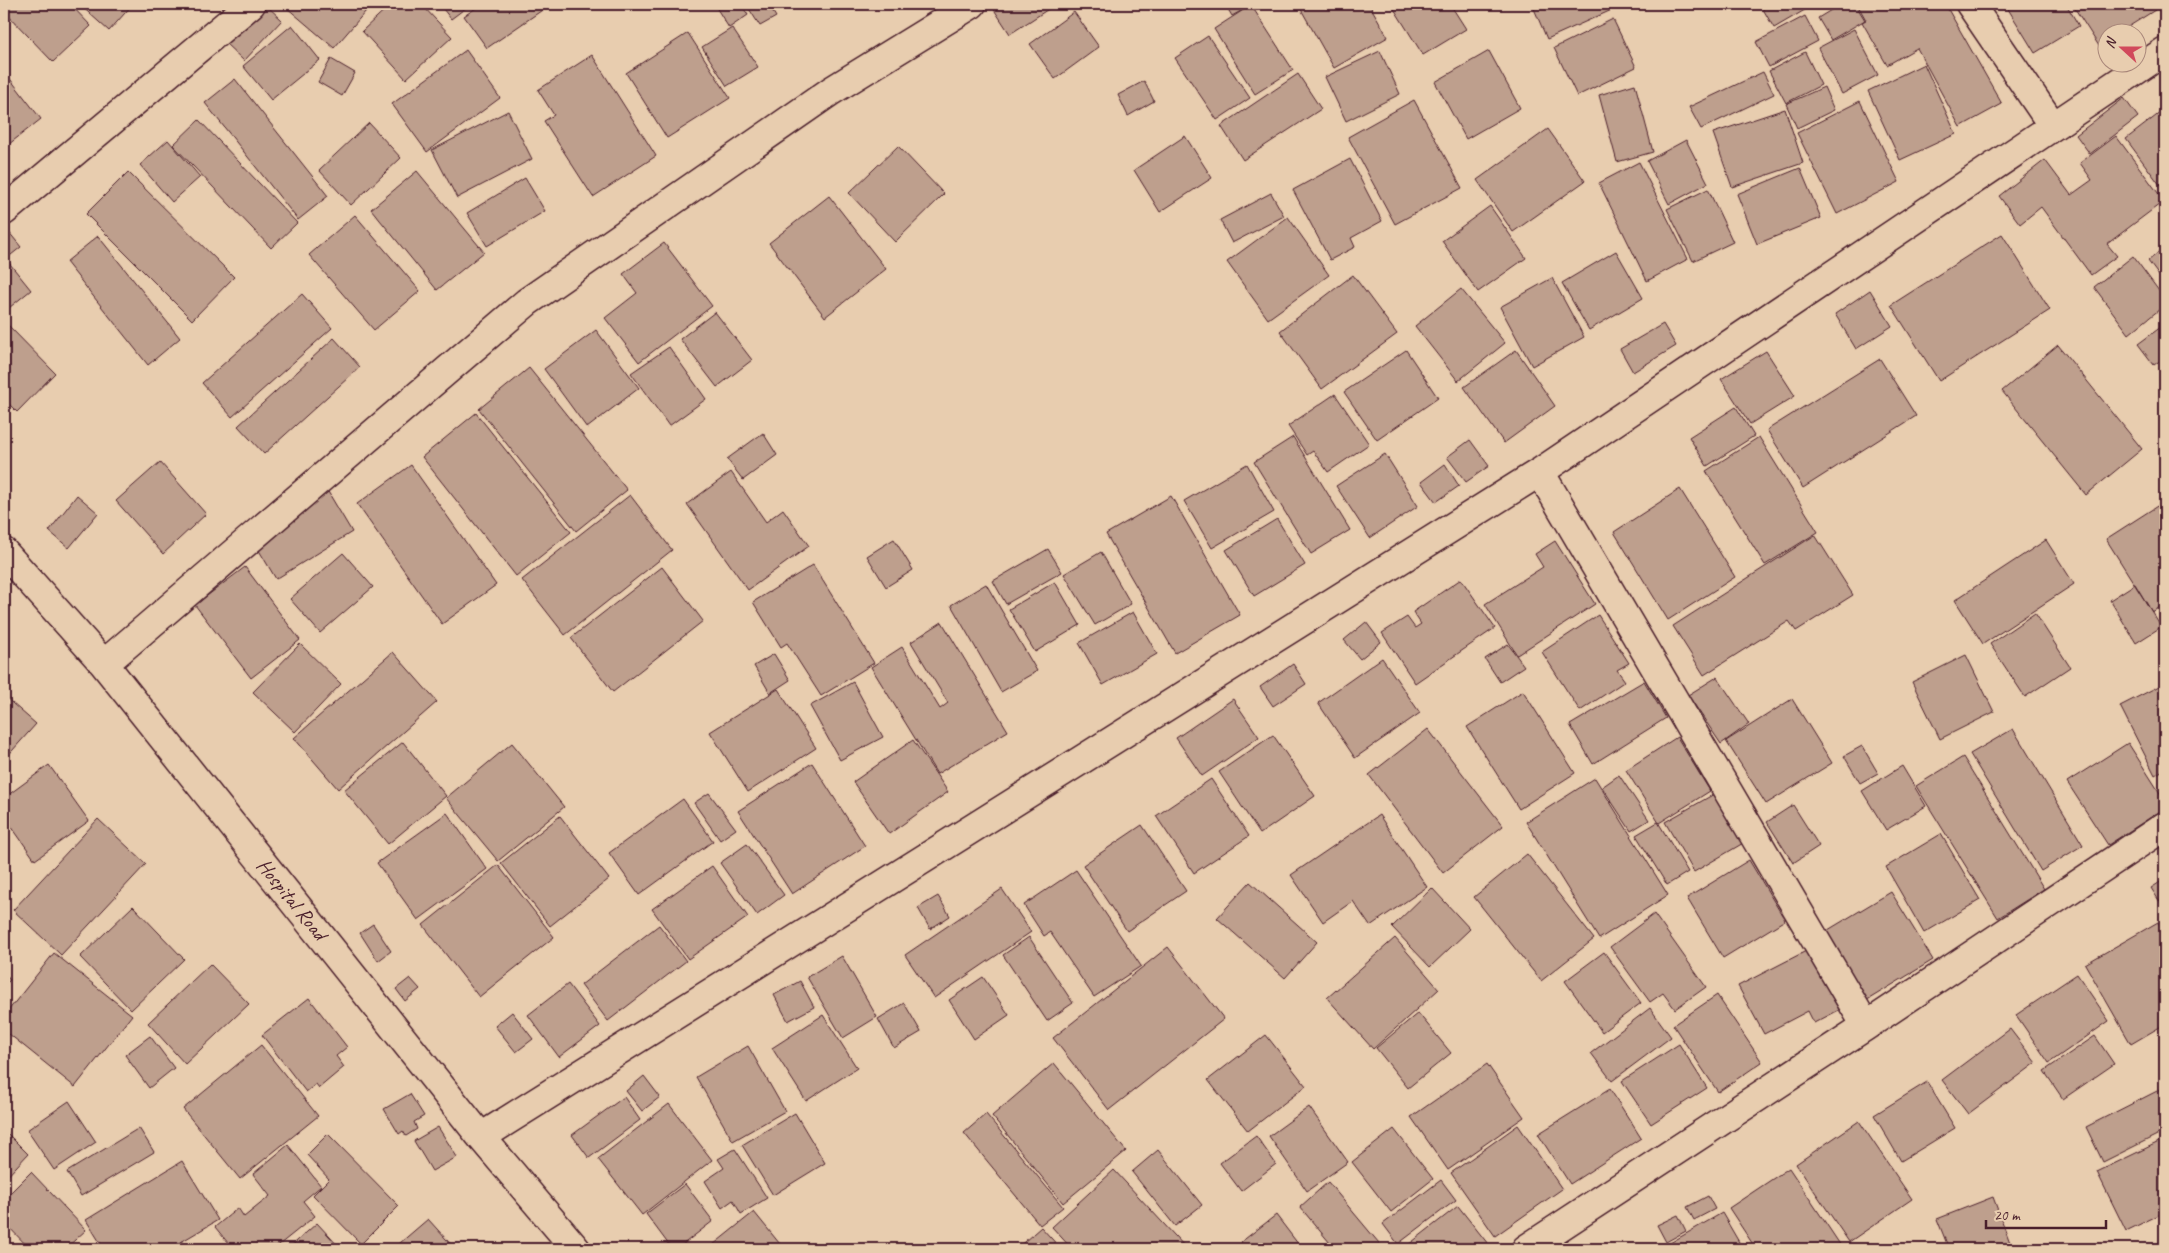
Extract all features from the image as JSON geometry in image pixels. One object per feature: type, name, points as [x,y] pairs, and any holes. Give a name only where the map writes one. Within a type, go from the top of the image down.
[{"type":"street","points":[[4,211],[251,4]]},
{"type":"street","points":[[104,664],[527,302],[832,91],[972,4]]},
{"type":"street","points":[[1970,4],[2053,126]]},
{"type":"street","points":[[481,1137],[1540,472],[2165,51]]},
{"type":"street","points":[[1540,472],[1866,1026]]},
{"type":"street","name":"Hospital Road","points":[[4,552],[104,664],[481,1137],[576,1249]]},
{"type":"street","points":[[1526,1249],[1866,1026],[2165,826]]},
{"type":"building","points":[[4,4],[70,4],[91,26],[53,62],[4,11]]},
{"type":"building","points":[[79,4],[133,4],[109,31]]},
{"type":"building","points":[[260,4],[265,4],[282,20],[244,61],[224,42]]},
{"type":"building","points":[[288,4],[372,4],[334,48],[286,7]]},
{"type":"building","points":[[391,4],[421,4],[452,37],[406,79],[362,31]]},
{"type":"building","points":[[439,4],[471,4],[451,19]]},
{"type":"building","points":[[482,4],[551,4],[487,48],[464,16]]},
{"type":"building","points":[[714,4],[741,4],[748,15],[729,28]]},
{"type":"building","points":[[746,4],[768,4],[776,17],[760,26]]},
{"type":"building","points":[[1000,4],[1051,4],[1053,6],[1010,34],[993,8]]},
{"type":"building","points":[[1225,4],[1253,4],[1232,16]]},
{"type":"building","points":[[1298,4],[1369,4],[1388,37],[1334,68]]},
{"type":"building","points":[[1391,4],[1450,4],[1466,29],[1423,55]]},
{"type":"building","points":[[1532,4],[1625,4],[1547,39]]},
{"type":"building","points":[[1760,4],[1815,4],[1774,28]]},
{"type":"building","points":[[1841,4],[1855,4],[1865,20],[1831,40],[1818,18]]},
{"type":"building","points":[[1857,4],[1945,4],[2002,104],[1960,127],[1917,48],[1887,65],[1862,22],[1866,20]]},
{"type":"building","points":[[2005,4],[2066,4],[2079,26],[2035,53]]},
{"type":"building","points":[[2072,4],[2151,4],[2155,10],[2136,22],[2096,22],[2096,41]]},
{"type":"building","points":[[1251,5],[1293,70],[1255,94],[1214,29]]},
{"type":"building","points":[[1074,12],[1099,47],[1055,79],[1030,44]]},
{"type":"building","points":[[1805,16],[1818,41],[1769,67],[1756,42]]},
{"type":"building","points":[[1613,19],[1636,67],[1577,96],[1554,48]]},
{"type":"building","points":[[292,25],[320,60],[271,100],[243,66]]},
{"type":"building","points":[[732,28],[758,67],[727,86],[702,47]]},
{"type":"building","points":[[1854,29],[1878,75],[1842,94],[1818,48]]},
{"type":"building","points":[[688,33],[730,98],[667,138],[626,73]]},
{"type":"building","points":[[1208,36],[1250,98],[1217,120],[1175,58]]},
{"type":"building","points":[[466,50],[500,98],[427,152],[392,104]]},
{"type":"building","points":[[1380,51],[1400,94],[1346,121],[1325,77]]},
{"type":"building","points":[[1489,51],[1520,108],[1466,139],[1435,82]]},
{"type":"building","points":[[1805,52],[1821,85],[1786,103],[1769,71]]},
{"type":"building","points":[[592,55],[656,156],[593,197],[544,121],[554,115],[538,90]]},
{"type":"building","points":[[331,59],[355,73],[342,96],[318,82]]},
{"type":"building","points":[[1924,64],[1956,134],[1900,160],[1868,91]]},
{"type":"building","points":[[4,71],[41,119],[4,148]]},
{"type":"building","points":[[1763,72],[1774,94],[1701,129],[1689,107]]},
{"type":"building","points":[[1298,74],[1321,109],[1243,160],[1221,126]]},
{"type":"building","points":[[235,79],[328,196],[298,220],[205,103]]},
{"type":"building","points":[[1144,81],[1154,101],[1128,116],[1118,95]]},
{"type":"building","points":[[1635,84],[1653,152],[1617,162],[1599,95]]},
{"type":"building","points":[[1824,87],[1834,110],[1797,128],[1786,104]]},
{"type":"building","points":[[2124,98],[2138,117],[2090,154],[2076,135]]},
{"type":"building","points":[[1414,100],[1462,188],[1395,224],[1348,137]]},
{"type":"building","points":[[1860,101],[1899,182],[1837,214],[1797,133]]},
{"type":"building","points":[[1785,109],[1803,163],[1732,187],[1713,133]]},
{"type":"building","points":[[2165,109],[2165,181],[2160,185],[2126,139]]},
{"type":"building","points":[[508,111],[532,159],[457,198],[432,150]]},
{"type":"building","points":[[199,120],[297,223],[271,248],[173,145]]},
{"type":"building","points":[[369,123],[401,158],[351,205],[319,170]]},
{"type":"building","points":[[1548,129],[1585,181],[1513,232],[1477,180]]},
{"type":"building","points":[[1185,136],[1212,178],[1160,212],[1134,170]]},
{"type":"building","points":[[2116,136],[2164,201],[2107,244],[2117,256],[2091,275],[2041,207],[2020,224],[1999,196],[2045,160],[2071,195],[2092,180],[2080,163]]},
{"type":"building","points":[[168,140],[200,177],[172,202],[140,165]]},
{"type":"building","points":[[1686,140],[1708,183],[1669,204],[1647,161]]},
{"type":"building","points":[[898,146],[944,194],[895,242],[849,193]]},
{"type":"building","points":[[1350,159],[1382,221],[1351,238],[1355,247],[1330,260],[1293,190]]},
{"type":"building","points":[[1639,162],[1688,259],[1647,281],[1599,183]]},
{"type":"building","points":[[1800,168],[1821,218],[1757,244],[1737,194]]},
{"type":"building","points":[[417,171],[484,252],[437,290],[371,209]]},
{"type":"building","points":[[128,172],[234,277],[192,320],[86,214]]},
{"type":"building","points":[[525,178],[545,211],[487,246],[467,213]]},
{"type":"building","points":[[1708,189],[1733,242],[1693,261],[1667,209]]},
{"type":"building","points":[[1271,193],[1284,216],[1232,243],[1220,220]]},
{"type":"building","points":[[829,196],[886,269],[825,317],[769,243]]},
{"type":"building","points":[[1490,206],[1526,258],[1478,292],[1442,241]]},
{"type":"building","points":[[355,215],[420,291],[374,330],[309,255]]},
{"type":"building","points":[[1288,217],[1329,275],[1268,319],[1227,262]]},
{"type":"building","points":[[4,226],[21,247],[6,259],[31,290],[4,312]]},
{"type":"building","points":[[2002,234],[2050,310],[1939,381],[1891,305]]},
{"type":"building","points":[[98,236],[180,338],[148,365],[66,262]]},
{"type":"building","points":[[664,243],[712,306],[639,362],[605,318],[637,293],[623,274]]},
{"type":"building","points":[[2165,247],[2165,284],[2148,261]]},
{"type":"building","points":[[1616,251],[1643,298],[1589,330],[1562,283]]},
{"type":"building","points":[[2133,256],[2165,299],[2165,305],[2129,334],[2094,287]]},
{"type":"building","points":[[1353,275],[1397,334],[1322,389],[1280,331]]},
{"type":"building","points":[[1552,278],[1584,337],[1532,366],[1500,307]]},
{"type":"building","points":[[1461,289],[1505,343],[1458,381],[1415,326]]},
{"type":"building","points":[[1870,290],[1892,326],[1856,349],[1835,314]]},
{"type":"building","points":[[302,294],[332,328],[232,417],[202,383]]},
{"type":"building","points":[[715,312],[752,360],[717,387],[680,339]]},
{"type":"building","points":[[6,323],[55,373],[17,412],[4,399],[4,326]]},
{"type":"building","points":[[1663,324],[1676,346],[1633,372],[1620,349]]},
{"type":"building","points":[[2165,324],[2165,357],[2154,365],[2138,344]]},
{"type":"building","points":[[596,330],[639,388],[587,428],[544,369]]},
{"type":"building","points":[[334,338],[360,367],[264,454],[238,426]]},
{"type":"building","points":[[2058,345],[2142,449],[2086,495],[2002,391]]},
{"type":"building","points":[[669,347],[706,399],[669,426],[631,373]]},
{"type":"building","points":[[1406,350],[1438,398],[1377,440],[1344,392]]},
{"type":"building","points":[[1516,350],[1555,406],[1504,443],[1464,387]]},
{"type":"building","points":[[1766,351],[1795,396],[1750,424],[1721,379]]},
{"type":"building","points":[[1880,359],[1916,416],[1803,488],[1767,430]]},
{"type":"building","points":[[529,368],[627,490],[576,531],[479,409]]},
{"type":"building","points":[[1335,394],[1369,444],[1328,472],[1313,451],[1307,455],[1288,426]]},
{"type":"building","points":[[1736,407],[1754,436],[1707,466],[1689,437]]},
{"type":"building","points":[[476,413],[571,532],[516,576],[422,457]]},
{"type":"building","points":[[763,433],[777,455],[743,480],[727,459]]},
{"type":"building","points":[[1293,437],[1350,530],[1311,554],[1254,462]]},
{"type":"building","points":[[1759,437],[1818,532],[1765,565],[1706,471]]},
{"type":"building","points":[[1470,440],[1489,466],[1466,482],[1447,457]]},
{"type":"building","points":[[1385,454],[1418,506],[1370,538],[1336,486]]},
{"type":"building","points":[[160,462],[206,514],[163,554],[116,501]]},
{"type":"building","points":[[1247,464],[1274,512],[1212,548],[1184,501]]},
{"type":"building","points":[[1445,464],[1459,486],[1436,502],[1421,482]]},
{"type":"building","points":[[411,465],[496,585],[442,624],[357,504]]},
{"type":"building","points":[[731,472],[766,522],[783,509],[809,546],[748,590],[687,504]]},
{"type":"building","points":[[1680,489],[1735,577],[1668,620],[1614,532]]},
{"type":"building","points":[[327,490],[352,532],[276,579],[251,537]]},
{"type":"building","points":[[77,495],[98,513],[69,548],[49,531]]},
{"type":"building","points":[[630,495],[672,550],[565,635],[522,580]]},
{"type":"building","points":[[1171,496],[1240,615],[1175,653],[1106,534]]},
{"type":"building","points":[[2165,501],[2165,604],[2152,612],[2106,539]]},
{"type":"building","points":[[1277,519],[1305,565],[1254,596],[1226,550]]},
{"type":"building","points":[[1815,535],[1853,595],[1796,631],[1789,621],[1704,675],[1673,626]]},
{"type":"building","points":[[894,539],[913,570],[886,587],[867,556]]},
{"type":"building","points":[[2046,540],[2074,584],[1983,644],[1955,600]]},
{"type":"building","points":[[1555,541],[1595,604],[1517,655],[1485,604],[1543,567],[1535,554]]},
{"type":"building","points":[[1048,549],[1062,572],[1006,604],[993,581]]},
{"type":"building","points":[[1101,552],[1131,604],[1095,625],[1064,574]]},
{"type":"building","points":[[343,553],[373,587],[320,633],[290,599]]},
{"type":"building","points":[[813,565],[874,663],[821,696],[787,643],[781,647],[753,602]]},
{"type":"building","points":[[245,567],[300,640],[251,678],[195,605]]},
{"type":"building","points":[[662,567],[703,621],[613,692],[571,638]]},
{"type":"building","points":[[1461,579],[1495,628],[1415,683],[1382,633],[1407,617],[1415,628],[1421,624],[1413,612]]},
{"type":"building","points":[[1055,582],[1080,625],[1035,652],[1009,609]]},
{"type":"building","points":[[986,584],[1037,671],[1001,692],[951,605]]},
{"type":"building","points":[[2135,584],[2161,627],[2136,643],[2110,600]]},
{"type":"building","points":[[1133,612],[1157,654],[1103,685],[1079,643]]},
{"type":"building","points":[[2035,613],[2070,667],[2025,697],[1990,644]]},
{"type":"building","points":[[1598,615],[1629,663],[1617,670],[1625,681],[1580,711],[1542,652]]},
{"type":"building","points":[[942,622],[1008,731],[937,774],[871,667],[902,647],[940,709],[948,703],[911,642]]},
{"type":"building","points":[[1366,622],[1381,642],[1360,659],[1344,640]]},
{"type":"building","points":[[300,644],[341,684],[295,732],[253,692]]},
{"type":"building","points":[[1508,644],[1524,666],[1500,682],[1485,659]]},
{"type":"building","points":[[393,652],[437,702],[338,789],[294,738]]},
{"type":"building","points":[[774,654],[790,680],[770,693],[754,666]]},
{"type":"building","points":[[1966,655],[1994,712],[1940,739],[1912,682]]},
{"type":"building","points":[[1382,658],[1420,713],[1355,758],[1318,703]]},
{"type":"building","points":[[1293,664],[1306,684],[1273,706],[1260,687]]},
{"type":"building","points":[[1717,677],[1749,724],[1721,744],[1688,695]]},
{"type":"building","points":[[1644,681],[1666,718],[1593,764],[1570,725]]},
{"type":"building","points":[[853,682],[883,737],[840,760],[810,706]]},
{"type":"building","points":[[2165,683],[2165,769],[2155,775],[2120,706]]},
{"type":"building","points":[[778,689],[816,748],[748,792],[710,732]]},
{"type":"building","points":[[1523,691],[1575,773],[1519,809],[1467,727]]},
{"type":"building","points":[[4,696],[36,724],[4,760]]},
{"type":"building","points":[[1233,699],[1259,737],[1202,776],[1176,738]]},
{"type":"building","points":[[1792,699],[1832,763],[1766,804],[1726,741]]},
{"type":"building","points":[[1428,729],[1503,826],[1443,873],[1369,775]]},
{"type":"building","points":[[2013,729],[2083,845],[2041,871],[1970,754]]},
{"type":"building","points":[[1273,735],[1315,796],[1260,834],[1219,772]]},
{"type":"building","points":[[1677,737],[1710,791],[1659,823],[1626,770]]},
{"type":"building","points":[[913,740],[948,792],[889,834],[853,782]]},
{"type":"building","points":[[403,742],[446,796],[388,844],[344,790]]},
{"type":"building","points":[[512,743],[564,807],[498,861],[446,798]]},
{"type":"building","points":[[2128,743],[2165,801],[2165,808],[2108,845],[2067,782]]},
{"type":"building","points":[[1862,746],[1878,773],[1860,783],[1844,756]]},
{"type":"building","points":[[1963,757],[2044,889],[1998,918],[1916,786]]},
{"type":"building","points":[[812,763],[865,846],[792,894],[738,811]]},
{"type":"building","points":[[49,765],[89,821],[35,860],[4,816],[4,798]]},
{"type":"building","points":[[1902,766],[1926,806],[1886,830],[1862,791]]},
{"type":"building","points":[[1619,775],[1649,820],[1631,831],[1602,787]]},
{"type":"building","points":[[1595,778],[1668,895],[1599,939],[1526,822]]},
{"type":"building","points":[[1211,779],[1249,836],[1194,873],[1156,816]]},
{"type":"building","points":[[709,793],[736,829],[720,840],[694,803]]},
{"type":"building","points":[[1716,793],[1745,842],[1694,872],[1665,822]]},
{"type":"building","points":[[683,799],[713,841],[639,895],[609,853]]},
{"type":"building","points":[[1793,805],[1819,846],[1793,863],[1767,822]]},
{"type":"building","points":[[447,813],[487,869],[418,920],[377,863]]},
{"type":"building","points":[[1379,815],[1427,887],[1370,926],[1353,901],[1323,922],[1291,875]]},
{"type":"building","points":[[560,816],[609,879],[550,926],[501,863]]},
{"type":"building","points":[[98,819],[146,864],[61,955],[13,910]]},
{"type":"building","points":[[1658,822],[1688,872],[1667,885],[1636,835]]},
{"type":"building","points":[[1142,825],[1186,891],[1127,931],[1083,865]]},
{"type":"building","points":[[1941,834],[1980,900],[1924,933],[1886,867]]},
{"type":"building","points":[[747,844],[784,895],[757,915],[720,863]]},
{"type":"building","points":[[1527,854],[1594,939],[1541,981],[1474,897]]},
{"type":"building","points":[[1749,860],[1785,920],[1723,958],[1687,898]]},
{"type":"building","points":[[498,865],[554,937],[479,997],[423,925]]},
{"type":"building","points":[[712,866],[748,917],[688,959],[652,909]]},
{"type":"building","points":[[1076,870],[1141,966],[1094,997],[1050,932],[1044,936],[1024,905]]},
{"type":"building","points":[[2165,879],[2165,910],[2151,888]]},
{"type":"building","points":[[1250,882],[1317,942],[1285,978],[1217,918]]},
{"type":"building","points":[[1432,888],[1470,929],[1430,967],[1392,927]]},
{"type":"building","points":[[1002,889],[1031,932],[934,998],[905,955]]},
{"type":"building","points":[[1891,892],[1933,960],[1864,1002],[1823,933]]},
{"type":"building","points":[[938,896],[950,916],[930,929],[918,908]]},
{"type":"building","points":[[133,906],[184,959],[131,1010],[80,957]]},
{"type":"building","points":[[1654,914],[1706,987],[1675,1009],[1663,993],[1650,1002],[1610,947]]},
{"type":"building","points":[[2158,922],[2165,935],[2165,1024],[2131,1044],[2085,964]]},
{"type":"building","points":[[373,924],[391,951],[378,961],[360,933]]},
{"type":"building","points":[[659,925],[686,961],[608,1021],[581,985]]},
{"type":"building","points":[[1029,937],[1073,1003],[1047,1021],[1003,955]]},
{"type":"building","points":[[1395,938],[1439,989],[1373,1049],[1327,998]]},
{"type":"building","points":[[1168,947],[1224,1019],[1109,1110],[1053,1038]]},
{"type":"building","points":[[1808,950],[1839,1010],[1814,1023],[1808,1011],[1764,1034],[1738,986]]},
{"type":"building","points":[[1604,952],[1641,1003],[1602,1032],[1565,981]]},
{"type":"building","points":[[54,953],[132,1015],[75,1087],[4,1030],[4,1016]]},
{"type":"building","points":[[842,956],[877,1017],[843,1038],[807,977]]},
{"type":"building","points":[[210,964],[249,1004],[185,1064],[148,1023]]},
{"type":"building","points":[[4,973],[10,980],[4,986]]},
{"type":"building","points":[[2077,974],[2109,1021],[2049,1063],[2016,1015]]},
{"type":"building","points":[[983,977],[1009,1015],[974,1039],[949,1000]]},
{"type":"building","points":[[410,978],[420,989],[405,1001],[396,989]]},
{"type":"building","points":[[800,981],[814,1007],[788,1021],[774,995]]},
{"type":"building","points":[[568,984],[600,1026],[559,1057],[528,1015]]},
{"type":"building","points":[[1717,995],[1762,1062],[1718,1092],[1673,1025]]},
{"type":"building","points":[[309,998],[347,1047],[336,1056],[344,1067],[319,1088],[316,1084],[306,1092],[262,1035]]},
{"type":"building","points":[[904,1003],[921,1032],[894,1048],[878,1019]]},
{"type":"building","points":[[1650,1008],[1671,1037],[1612,1081],[1591,1053]]},
{"type":"building","points":[[512,1012],[533,1039],[516,1052],[495,1026]]},
{"type":"building","points":[[1418,1013],[1451,1053],[1408,1088],[1376,1048]]},
{"type":"building","points":[[823,1015],[857,1068],[806,1101],[772,1048]]},
{"type":"building","points":[[2010,1029],[2036,1063],[1968,1114],[1942,1080]]},
{"type":"building","points":[[1266,1035],[1306,1086],[1248,1131],[1208,1080]]},
{"type":"building","points":[[150,1036],[174,1068],[149,1088],[125,1055]]},
{"type":"building","points":[[2095,1036],[2114,1064],[2063,1099],[2044,1071]]},
{"type":"building","points":[[1679,1044],[1707,1088],[1651,1124],[1622,1081]]},
{"type":"building","points":[[261,1045],[318,1116],[240,1179],[183,1109]]},
{"type":"building","points":[[748,1046],[785,1111],[733,1141],[696,1077]]},
{"type":"building","points":[[1054,1063],[1126,1151],[1063,1203],[992,1116]]},
{"type":"building","points":[[1487,1064],[1524,1117],[1448,1170],[1411,1117]]},
{"type":"building","points":[[644,1076],[660,1097],[642,1111],[626,1091]]},
{"type":"building","points":[[1927,1082],[1955,1128],[1901,1161],[1874,1115]]},
{"type":"building","points":[[2165,1087],[2165,1131],[2103,1162],[2086,1127]]},
{"type":"building","points":[[1610,1089],[1641,1138],[1570,1184],[1538,1134]]},
{"type":"building","points":[[410,1094],[424,1116],[414,1122],[417,1129],[406,1136],[403,1131],[399,1134],[384,1109]]},
{"type":"building","points":[[624,1097],[640,1120],[589,1158],[572,1135]]},
{"type":"building","points":[[69,1101],[96,1142],[54,1170],[27,1130]]},
{"type":"building","points":[[669,1104],[712,1160],[642,1215],[598,1159]]},
{"type":"building","points":[[1309,1107],[1348,1162],[1307,1191],[1269,1136]]},
{"type":"building","points":[[795,1113],[825,1163],[773,1195],[742,1145]]},
{"type":"building","points":[[986,1114],[1063,1207],[1040,1225],[964,1133]]},
{"type":"building","points":[[1859,1121],[1912,1199],[1849,1242],[1796,1164]]},
{"type":"building","points":[[1518,1125],[1562,1189],[1495,1236],[1451,1173]]},
{"type":"building","points":[[438,1127],[457,1157],[432,1171],[414,1141]]},
{"type":"building","points":[[139,1128],[154,1152],[81,1196],[67,1172]]},
{"type":"building","points":[[1394,1129],[1433,1179],[1391,1212],[1352,1162]]},
{"type":"building","points":[[4,1130],[28,1154],[4,1180]]},
{"type":"building","points":[[328,1134],[399,1206],[361,1244],[313,1195],[329,1179],[307,1155]]},
{"type":"building","points":[[1256,1136],[1276,1164],[1241,1191],[1220,1163]]},
{"type":"building","points":[[2165,1139],[2165,1212],[2126,1231],[2097,1172]]},
{"type":"building","points":[[288,1145],[321,1186],[303,1201],[315,1216],[274,1249],[233,1249],[215,1227],[238,1208],[244,1217],[270,1196],[253,1174]]},
{"type":"building","points":[[735,1149],[767,1198],[741,1214],[733,1200],[722,1208],[705,1181],[724,1168],[718,1159]]},
{"type":"building","points":[[1158,1150],[1202,1205],[1175,1226],[1132,1172]]},
{"type":"building","points":[[182,1161],[218,1220],[169,1249],[104,1249],[86,1220]]},
{"type":"building","points":[[1789,1168],[1843,1249],[1756,1249],[1729,1208]]},
{"type":"building","points":[[1114,1170],[1187,1249],[1072,1249],[1052,1227]]},
{"type":"building","points":[[31,1172],[86,1230],[65,1249],[30,1249],[4,1222],[4,1199]]},
{"type":"building","points":[[1441,1180],[1456,1200],[1398,1244],[1383,1224]]},
{"type":"building","points":[[1328,1182],[1384,1249],[1335,1249],[1300,1207]]},
{"type":"building","points":[[685,1184],[713,1221],[677,1249],[672,1249],[646,1214]]},
{"type":"building","points":[[1708,1196],[1715,1209],[1694,1220],[1687,1207]]},
{"type":"building","points":[[1993,1197],[2012,1248],[1949,1249],[1937,1219]]},
{"type":"building","points":[[1458,1206],[1492,1249],[1403,1249]]},
{"type":"building","points":[[754,1212],[784,1249],[708,1249]]},
{"type":"building","points":[[1722,1213],[1743,1249],[1674,1249],[1670,1243]]},
{"type":"building","points":[[1276,1215],[1302,1249],[1246,1249],[1241,1242]]},
{"type":"building","points":[[1678,1215],[1686,1231],[1666,1242],[1657,1225]]},
{"type":"building","points":[[428,1219],[455,1249],[393,1249]]},
{"type":"building","points":[[317,1223],[341,1249],[288,1249]]},
{"type":"building","points":[[1041,1227],[1061,1249],[1016,1249]]}]
